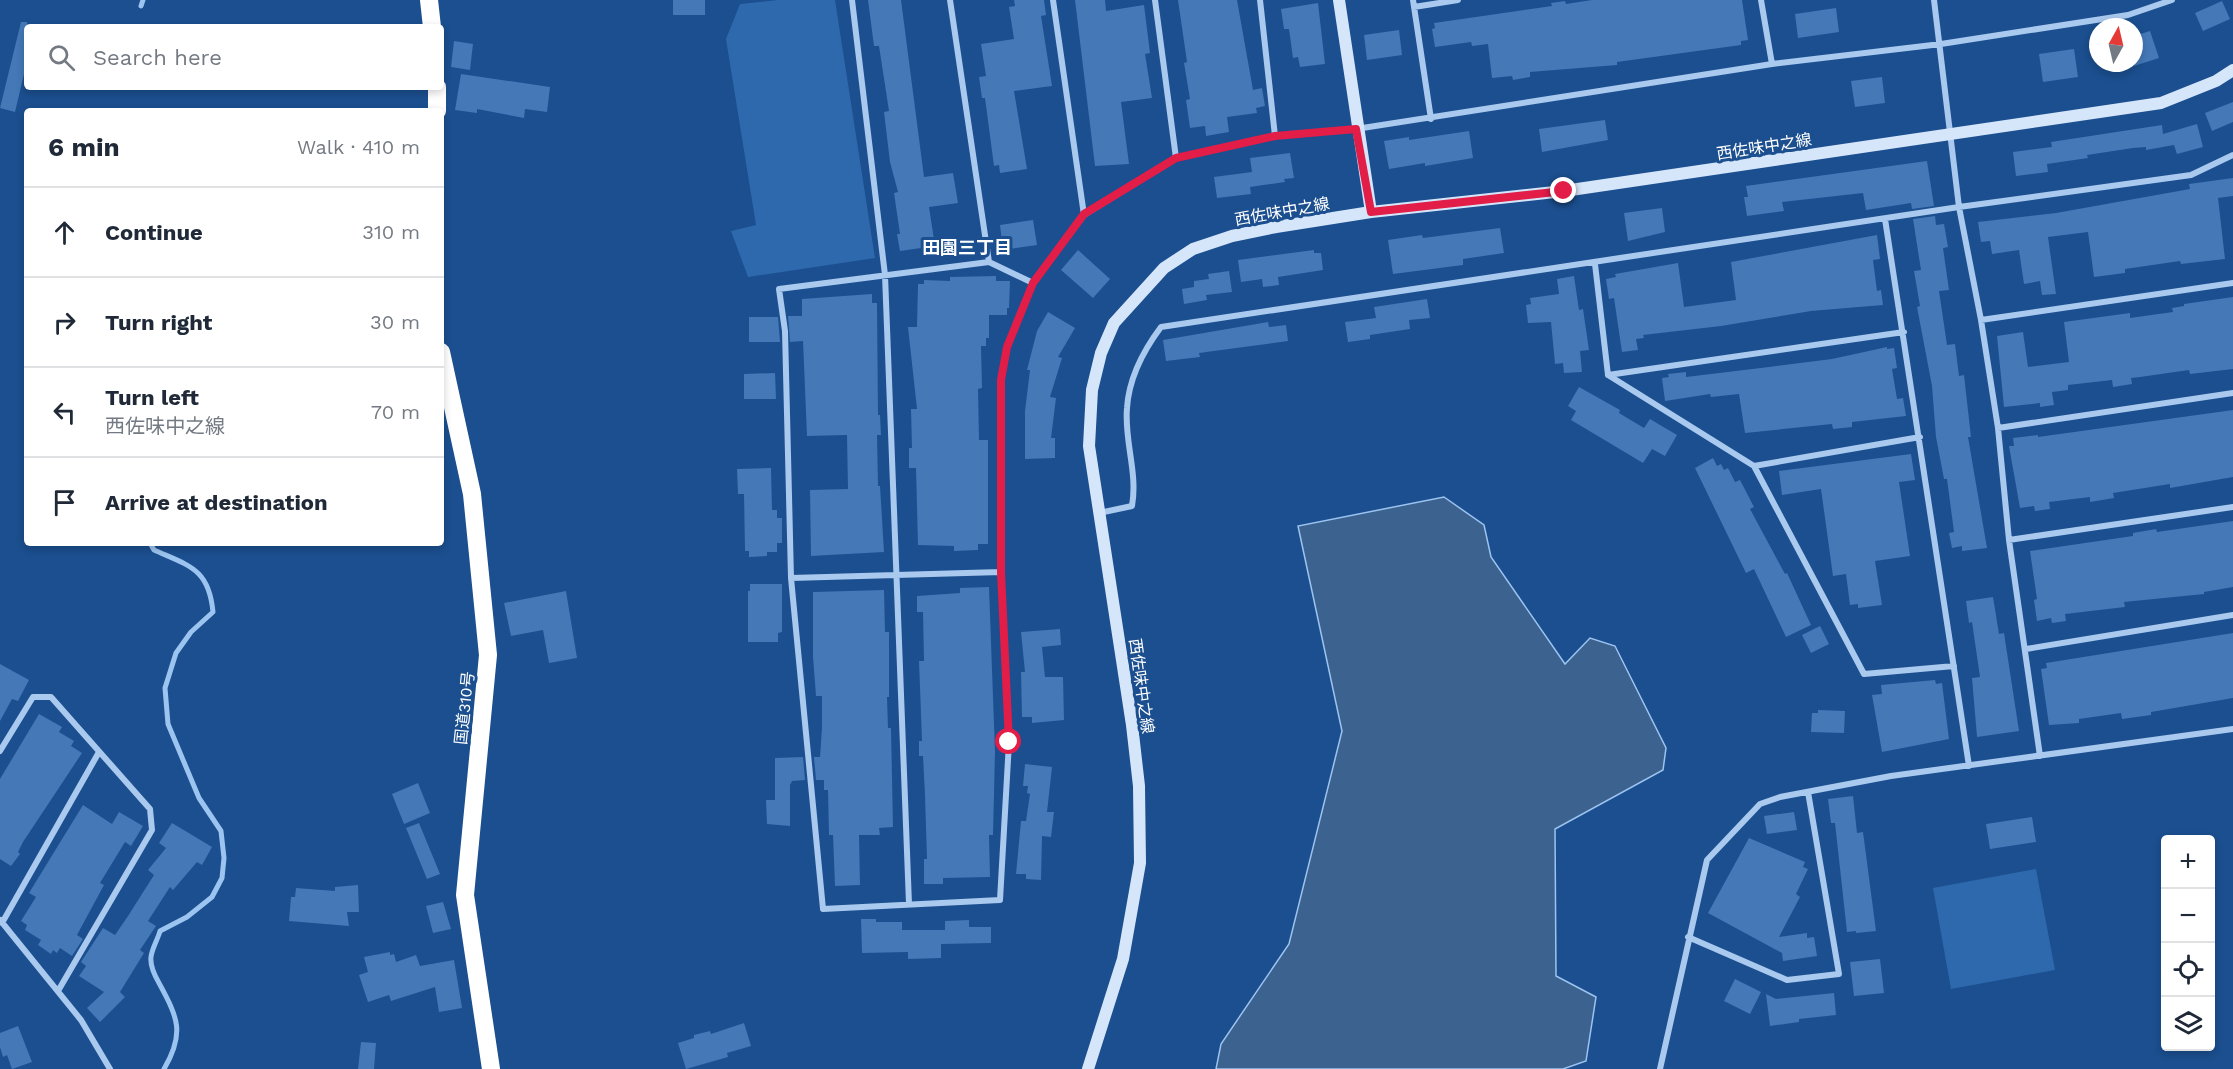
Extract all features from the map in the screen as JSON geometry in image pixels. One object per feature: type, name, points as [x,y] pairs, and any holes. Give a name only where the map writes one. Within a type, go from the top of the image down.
[{"type":"highway","points":[[429,0],[432,24]]},
{"type":"highway","points":[[437,90],[437,108]]},
{"type":"highway","name":"国道310号","points":[[444,366],[471,494],[488,655],[465,895],[491,1069]]},
{"type":"main road","points":[[1339,0],[1356,129],[1371,212]]},
{"type":"main road","name":"西佐味中之線","points":[[1088,1069],[1123,958],[1140,863],[1138,776],[1089,446],[1092,390],[1101,353],[1114,323],[1145,285],[1164,268],[1183,255],[1213,242],[1276,227],[1371,212],[1564,191],[2161,103],[2216,81],[2233,70]]},
{"type":"street","points":[[852,0],[885,275],[909,904]]},
{"type":"street","points":[[950,0],[989,262]]},
{"type":"street","points":[[1053,0],[1084,214]]},
{"type":"street","points":[[1155,0],[1176,158]]},
{"type":"street","points":[[1260,0],[1275,136]]},
{"type":"street","points":[[1431,119],[1414,3],[1458,0]]},
{"type":"street","points":[[1761,0],[1772,64]]},
{"type":"street","points":[[1934,0],[1959,207],[1981,320],[1998,428],[2009,540],[2040,756]]},
{"type":"street","points":[[1033,283],[989,262],[779,289],[785,331],[791,578],[823,909],[1000,900],[1009,742],[1001,572],[1001,380],[1007,347],[1033,283],[1084,214],[1176,158],[1275,136],[1356,129],[1431,119],[1772,64],[1941,44],[2128,15],[2172,0]]},
{"type":"street","points":[[1099,513],[1132,506],[1136,487],[1127,408],[1140,356],[1161,327],[1595,264],[1959,207],[2191,175],[2233,155]]},
{"type":"street","points":[[1885,219],[1969,766]]},
{"type":"street","points":[[1595,264],[1608,375]]},
{"type":"street","points":[[1981,320],[2233,283]]},
{"type":"street","points":[[1608,375],[1904,332]]},
{"type":"street","points":[[1608,375],[1754,466],[1864,674],[1954,666]]},
{"type":"street","points":[[1998,428],[2233,393]]},
{"type":"street","points":[[1754,466],[1920,437]]},
{"type":"street","points":[[2009,540],[2233,507]]},
{"type":"street","points":[[791,578],[1001,572]]},
{"type":"street","points":[[2026,648],[2233,615]]},
{"type":"street","points":[[0,751],[33,697],[51,697],[150,809],[152,830],[58,991]]},
{"type":"street","points":[[1660,1069],[1707,860],[1760,804],[1780,797],[1891,776],[2233,729]]},
{"type":"street","points":[[99,752],[1,921],[81,1020],[110,1069]]},
{"type":"street","points":[[1688,937],[1787,980],[1839,974],[1808,792]]},
{"type":"shaded area","points":[[778,0],[835,0],[875,258],[748,277],[731,231],[756,225],[726,39],[740,4]]},
{"type":"shaded area","points":[[1444,497],[1484,525],[1491,557],[1565,664],[1590,638],[1615,646],[1666,748],[1663,770],[1555,829],[1556,976],[1596,997],[1586,1061],[1563,1069],[1216,1069],[1221,1044],[1289,944],[1342,731],[1298,526]]},
{"type":"shaded area","points":[[2036,869],[2055,970],[1951,989],[1933,888]]},
{"type":"building","points":[[673,0],[705,0],[705,15],[673,15]]},
{"type":"building","points":[[868,0],[901,0],[924,177],[953,173],[958,203],[929,207],[935,246],[900,251],[894,193],[898,192],[890,162],[884,112],[889,111],[879,46],[874,46]]},
{"type":"building","points":[[1014,0],[1044,0],[1046,15],[1041,16],[1052,86],[1014,91],[1027,169],[1000,173],[999,165],[994,166],[985,98],[982,98],[979,77],[986,76],[981,44],[1014,39],[1009,7],[1015,6]]},
{"type":"building","points":[[1075,0],[1105,0],[1106,11],[1144,5],[1150,53],[1145,54],[1152,98],[1121,102],[1129,164],[1095,166]]},
{"type":"building","points":[[1178,0],[1237,0],[1253,90],[1262,88],[1265,106],[1256,108],[1257,113],[1227,117],[1229,132],[1206,136],[1205,126],[1190,128],[1186,100],[1190,99],[1184,63],[1187,62]]},
{"type":"building","points":[[1592,0],[1742,0],[1748,40],[1741,41],[1741,45],[1617,62],[1617,65],[1530,72],[1530,77],[1513,80],[1512,76],[1492,78],[1488,44],[1472,46],[1471,42],[1435,47],[1432,29],[1435,28],[1434,23],[1552,6],[1551,3],[1565,1],[1566,4]]},
{"type":"building","points":[[2222,1],[2230,19],[2203,31],[2195,13]]},
{"type":"building","points":[[1318,3],[1325,64],[1300,67],[1298,57],[1293,58],[1289,29],[1284,29],[1281,9]]},
{"type":"building","points":[[1836,8],[1839,32],[1798,38],[1795,14]]},
{"type":"building","points":[[21,22],[27,22],[24,24],[24,74],[15,112],[0,108]]},
{"type":"building","points":[[1399,30],[1402,55],[1367,60],[1364,35]]},
{"type":"building","points":[[2150,31],[2159,58],[2143,63],[2143,33]]},
{"type":"building","points":[[454,41],[473,44],[470,70],[451,67]]},
{"type":"building","points":[[2074,49],[2078,77],[2043,82],[2039,54]]},
{"type":"building","points":[[461,74],[550,87],[547,112],[525,109],[524,118],[477,109],[477,113],[455,110]]},
{"type":"building","points":[[1882,77],[1885,103],[1855,107],[1851,81]]},
{"type":"building","points":[[2233,102],[2233,122],[2212,131],[2205,113]]},
{"type":"building","points":[[1605,120],[1608,140],[1542,152],[1539,129]]},
{"type":"building","points":[[2197,124],[2203,147],[2177,154],[2174,145],[2087,155],[2088,158],[2047,164],[2048,172],[2016,176],[2013,152],[2052,147],[2051,142],[2162,125],[2163,134]]},
{"type":"building","points":[[1469,131],[1473,158],[1389,169],[1384,141],[1409,137],[1409,140]]},
{"type":"building","points":[[1290,153],[1294,178],[1284,179],[1285,182],[1250,187],[1251,194],[1217,198],[1214,177],[1252,172],[1250,158]]},
{"type":"building","points":[[1927,161],[1934,206],[1912,209],[1911,203],[1866,210],[1863,193],[1782,202],[1784,211],[1747,216],[1744,197],[1748,197],[1746,186]]},
{"type":"building","points":[[2233,178],[2233,196],[2218,198],[2225,259],[2181,264],[2180,261],[2125,269],[2125,273],[2094,277],[2088,232],[2048,237],[2056,294],[2042,295],[2040,281],[2024,284],[2019,250],[1992,254],[1990,241],[1981,242],[1978,222],[2056,213],[2190,189],[2189,184]]},
{"type":"building","points":[[1662,208],[1665,232],[1628,241],[1624,213]]},
{"type":"building","points":[[1935,216],[1936,225],[1944,224],[1948,247],[1943,248],[1949,290],[1939,291],[1947,345],[1955,344],[1959,376],[1964,375],[1971,437],[1968,437],[1987,548],[1962,551],[1962,546],[1952,548],[1949,533],[1954,532],[1947,479],[1944,479],[1936,437],[1932,386],[1917,307],[1920,306],[1914,271],[1921,270],[1913,219]]},
{"type":"building","points":[[1033,220],[1037,245],[1003,250],[1000,225]]},
{"type":"building","points":[[1500,228],[1504,253],[1463,259],[1463,265],[1393,274],[1388,240]]},
{"type":"building","points":[[1877,235],[1880,259],[1873,260],[1877,291],[1881,290],[1883,305],[1811,311],[1721,326],[1643,335],[1644,338],[1636,339],[1638,350],[1622,352],[1614,298],[1609,299],[1606,279],[1616,277],[1615,274],[1678,263],[1684,307],[1736,300],[1731,262]]},
{"type":"building","points":[[1078,250],[1110,279],[1093,298],[1061,270]]},
{"type":"building","points":[[1314,250],[1314,253],[1321,253],[1323,270],[1278,277],[1279,285],[1263,287],[1262,279],[1241,282],[1238,260]]},
{"type":"building","points":[[1229,271],[1232,292],[1206,295],[1207,300],[1184,304],[1182,289],[1194,287],[1194,281],[1209,279],[1208,274]]},
{"type":"building","points":[[996,276],[996,281],[1010,281],[1009,308],[1007,308],[1007,315],[989,315],[989,338],[986,338],[986,346],[981,346],[982,388],[978,389],[979,440],[988,440],[988,544],[978,544],[978,550],[954,551],[954,546],[918,545],[916,468],[909,468],[909,448],[912,448],[911,409],[917,409],[908,327],[917,327],[918,284],[924,284],[924,280],[950,281],[950,277]]},
{"type":"building","points":[[1574,276],[1579,310],[1583,309],[1589,350],[1580,351],[1582,372],[1564,373],[1563,363],[1555,364],[1551,322],[1528,323],[1526,305],[1531,304],[1530,298],[1559,294],[1557,279]]},
{"type":"building","points":[[872,294],[872,303],[877,303],[878,415],[880,415],[881,435],[877,435],[878,486],[880,486],[884,552],[811,556],[810,490],[848,489],[847,435],[807,436],[803,341],[790,342],[788,316],[802,316],[802,299]]},
{"type":"building","points":[[2233,297],[2233,369],[2190,374],[2189,370],[2131,378],[2132,384],[2113,387],[2112,380],[2068,385],[2068,390],[2052,392],[2054,405],[2040,407],[2040,403],[2004,407],[1997,336],[2023,332],[2028,367],[2069,362],[2064,322],[2130,313],[2130,318],[2173,312],[2172,308],[2184,306],[2184,304]]},
{"type":"building","points":[[1427,299],[1430,318],[1409,320],[1410,329],[1370,335],[1370,339],[1348,342],[1345,322],[1376,318],[1374,307]]},
{"type":"building","points":[[1048,312],[1075,328],[1058,357],[1062,358],[1050,397],[1056,398],[1051,438],[1055,438],[1055,458],[1025,459],[1025,411],[1030,370],[1027,370],[1037,331]]},
{"type":"building","points":[[749,317],[778,317],[780,342],[749,342]]},
{"type":"building","points":[[1268,322],[1269,327],[1286,325],[1288,341],[1199,353],[1200,357],[1166,361],[1163,340]]},
{"type":"building","points":[[1887,347],[1887,349],[1894,348],[1897,368],[1892,369],[1897,399],[1903,398],[1906,416],[1852,422],[1852,427],[1833,429],[1832,424],[1745,433],[1739,394],[1711,397],[1710,394],[1665,401],[1662,378],[1669,377],[1668,374],[1686,372],[1686,377],[1769,367],[1832,359]]},
{"type":"building","points":[[775,373],[776,399],[744,399],[744,374]]},
{"type":"building","points":[[1579,387],[1620,410],[1619,413],[1644,428],[1650,419],[1677,435],[1665,456],[1652,449],[1643,463],[1571,420],[1576,411],[1568,406]]},
{"type":"building","points":[[2233,410],[2233,477],[2170,488],[2170,484],[2113,493],[2114,498],[2090,502],[2090,497],[2049,502],[2050,509],[2035,511],[2034,506],[2020,508],[2009,446],[2014,446],[2013,438],[2038,435],[2038,437]]},
{"type":"building","points":[[1911,454],[1915,480],[1899,482],[1910,556],[1875,561],[1882,605],[1858,608],[1858,604],[1850,605],[1846,574],[1833,576],[1821,489],[1782,495],[1779,471]]},
{"type":"building","points":[[1713,458],[1717,466],[1721,464],[1724,470],[1728,468],[1735,482],[1740,480],[1754,507],[1750,509],[1785,574],[1787,573],[1811,625],[1786,637],[1754,569],[1746,573],[1695,468]]},
{"type":"building","points":[[771,468],[772,510],[777,510],[777,518],[782,518],[782,543],[777,543],[777,552],[767,552],[767,556],[749,557],[749,551],[745,551],[744,494],[738,494],[737,469]]},
{"type":"building","points":[[2233,521],[2233,587],[2204,592],[2204,594],[2124,602],[2125,607],[2065,614],[2066,621],[2052,623],[2051,618],[2037,621],[2034,600],[2037,599],[2030,551],[2133,536],[2133,533],[2156,529],[2157,532]]},
{"type":"building","points":[[750,584],[782,584],[782,632],[778,633],[778,642],[748,642]]},
{"type":"building","points":[[989,587],[995,752],[993,835],[989,835],[990,877],[943,878],[943,884],[924,884],[924,859],[927,859],[925,795],[923,756],[919,756],[919,741],[922,741],[919,661],[924,661],[923,612],[917,612],[917,596],[960,593],[960,588]]},
{"type":"building","points":[[884,590],[885,632],[889,632],[889,697],[887,697],[888,728],[891,728],[893,827],[879,828],[880,835],[859,835],[860,885],[835,886],[833,835],[829,835],[828,790],[824,790],[824,780],[816,780],[814,757],[820,757],[822,696],[816,696],[813,657],[813,592]]},
{"type":"building","points":[[566,591],[577,658],[549,663],[543,630],[511,636],[504,603]]},
{"type":"building","points":[[1993,597],[1999,634],[2004,633],[2019,731],[1977,737],[1972,678],[1980,677],[1972,622],[1969,623],[1966,601]]},
{"type":"building","points":[[1820,626],[1829,644],[1811,653],[1802,635]]},
{"type":"building","points":[[1060,629],[1061,645],[1042,647],[1045,677],[1063,677],[1064,720],[1032,723],[1032,717],[1022,717],[1021,672],[1025,672],[1021,632]]},
{"type":"building","points":[[2233,633],[2233,698],[2151,712],[2151,715],[2122,719],[2121,713],[2079,719],[2079,723],[2049,725],[2041,669],[2047,668],[2046,663]]},
{"type":"building","points":[[0,664],[29,680],[18,701],[12,699],[0,721]]},
{"type":"building","points":[[1935,680],[1936,684],[1942,683],[1949,739],[1882,752],[1872,695],[1882,694],[1881,685]]},
{"type":"building","points":[[1818,710],[1845,711],[1844,733],[1811,732],[1812,713],[1818,713]]},
{"type":"building","points":[[39,714],[62,727],[59,732],[74,741],[71,746],[82,753],[23,842],[18,852],[20,854],[11,866],[0,859],[0,779]]},
{"type":"building","points":[[803,757],[805,780],[792,781],[790,785],[790,826],[767,824],[766,800],[775,800],[775,758]]},
{"type":"building","points":[[1025,764],[1052,767],[1047,812],[1054,812],[1051,837],[1042,836],[1041,880],[1026,879],[1026,874],[1016,874],[1021,821],[1026,821],[1030,794],[1027,793],[1028,786],[1023,786]]},
{"type":"building","points":[[418,783],[430,813],[404,824],[392,794]]},
{"type":"building","points":[[1853,796],[1857,833],[1863,832],[1876,931],[1856,933],[1856,931],[1847,932],[1835,823],[1831,823],[1828,799]]},
{"type":"building","points":[[83,805],[112,824],[119,812],[143,826],[131,846],[125,842],[100,883],[104,885],[77,935],[83,939],[72,956],[60,948],[57,953],[53,950],[51,954],[38,945],[41,940],[25,930],[27,925],[21,921],[36,897],[29,893]]},
{"type":"building","points":[[1794,812],[1797,830],[1767,834],[1764,816]]},
{"type":"building","points":[[2032,817],[2036,842],[1990,849],[1986,824]]},
{"type":"building","points":[[172,823],[212,847],[202,865],[197,862],[173,890],[170,887],[148,921],[156,926],[140,950],[144,953],[120,992],[125,997],[100,1022],[87,1008],[104,992],[79,976],[86,966],[81,962],[103,928],[115,935],[128,916],[154,875],[148,870],[166,848],[159,843]]},
{"type":"building","points":[[419,823],[440,874],[427,879],[406,828]]},
{"type":"building","points":[[1749,838],[1805,862],[1803,867],[1808,869],[1796,894],[1800,897],[1779,937],[1807,933],[1807,938],[1814,937],[1817,956],[1783,961],[1782,953],[1708,913]]},
{"type":"building","points":[[358,885],[359,912],[347,912],[349,926],[289,921],[291,897],[295,897],[296,888],[335,891],[335,887]]},
{"type":"building","points":[[443,902],[451,929],[433,933],[426,906]]},
{"type":"building","points":[[861,919],[876,919],[876,922],[902,922],[902,930],[945,930],[945,921],[969,920],[969,927],[991,927],[991,943],[941,944],[941,958],[908,959],[908,952],[862,953]]},
{"type":"building","points":[[390,952],[390,955],[394,954],[396,962],[416,955],[420,966],[454,960],[462,1008],[439,1012],[435,987],[391,1001],[389,995],[368,1002],[359,975],[368,972],[364,957]]},
{"type":"building","points":[[1880,959],[1884,993],[1854,996],[1850,962]]},
{"type":"building","points":[[1735,979],[1761,992],[1750,1014],[1724,1001]]},
{"type":"building","points":[[1834,993],[1836,1015],[1799,1019],[1799,1022],[1770,1026],[1766,994],[1776,999]]},
{"type":"building","points":[[744,1023],[751,1046],[727,1053],[728,1057],[686,1069],[678,1043],[694,1038],[694,1035],[710,1031],[711,1034]]},
{"type":"building","points":[[18,1026],[32,1062],[12,1069],[7,1055],[3,1057],[0,1033]]},
{"type":"building","points":[[361,1042],[376,1043],[374,1069],[358,1069]]},
{"type":"waterway","points":[[141,6],[143,0]]},
{"type":"waterway","points":[[152,546],[154,550],[196,571],[207,586],[211,598],[213,612],[191,632],[176,653],[165,688],[168,724],[199,798],[221,831],[224,858],[222,878],[212,897],[187,917],[160,931],[153,950],[151,960],[153,970],[171,1006],[177,1035],[171,1056],[164,1069]]},
{"type":"district","name":"田園三丁目","points":[[967,248]]},
{"type":"route","points":[[1009,742],[1001,572],[999,473],[1001,380],[1007,347],[1033,283],[1048,259],[1084,214],[1176,158],[1275,136],[1356,129],[1371,212],[1564,191]]}]
